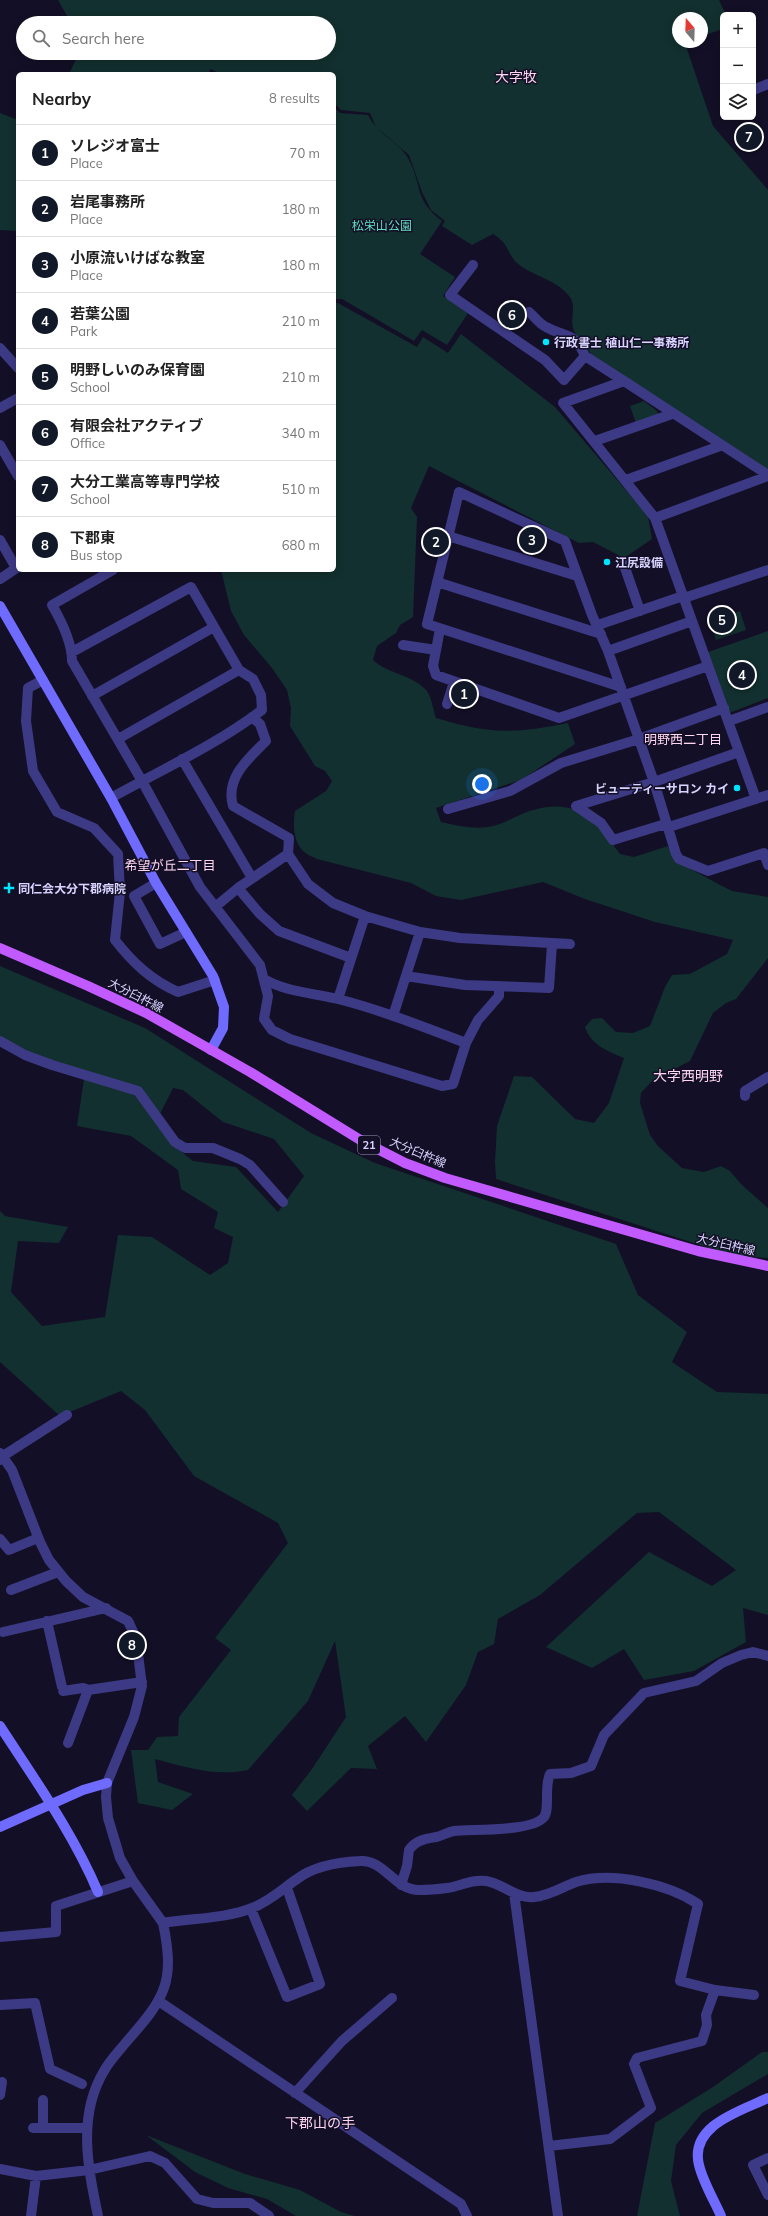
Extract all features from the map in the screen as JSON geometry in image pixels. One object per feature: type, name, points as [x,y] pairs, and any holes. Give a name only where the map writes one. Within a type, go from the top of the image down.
[{"type":"main road","name":"大分臼杵線","points":[[0,948],[146,1013],[250,1072],[362,1141],[422,1169],[698,1251],[768,1266]]},
{"type":"street","points":[[756,89],[768,84]]},
{"type":"street","points":[[474,265],[450,294],[545,360],[564,380],[585,356]]},
{"type":"street","points":[[529,312],[546,327],[565,333],[575,340],[585,356],[720,446],[768,476]]},
{"type":"street","points":[[0,348],[16,366]]},
{"type":"street","points":[[624,381],[563,403],[655,518],[756,798]]},
{"type":"street","points":[[0,408],[16,399]]},
{"type":"street","points":[[595,442],[672,414]]},
{"type":"street","points":[[0,445],[14,458]]},
{"type":"street","points":[[626,480],[720,446]]},
{"type":"street","points":[[655,518],[768,476]]},
{"type":"street","points":[[622,692],[427,624],[459,492],[565,541],[592,615],[600,629],[654,782],[676,854],[679,859],[708,871],[764,853],[768,865]]},
{"type":"street","points":[[448,536],[577,576]]},
{"type":"street","points":[[0,540],[16,565]]},
{"type":"street","points":[[623,562],[640,611]]},
{"type":"street","points":[[0,579],[16,568]]},
{"type":"street","points":[[437,582],[600,629],[640,611],[768,570]]},
{"type":"street","points":[[110,572],[52,605],[61,622],[72,652],[72,661],[142,781],[200,887],[260,965],[268,996],[264,1019],[272,1030],[290,1039],[442,1086],[453,1084],[466,1043],[478,1020],[499,996],[499,987]]},
{"type":"street","points":[[72,652],[191,587],[239,670],[253,679],[261,695],[262,710],[252,717],[230,732],[111,798]]},
{"type":"street","points":[[0,606],[111,798],[156,883],[215,980],[224,1007],[222,1028],[211,1050]]},
{"type":"street","points":[[608,652],[692,621]]},
{"type":"street","points":[[92,696],[214,627]]},
{"type":"street","points":[[440,629],[433,666],[436,675],[559,718],[622,692],[708,666]]},
{"type":"street","points":[[403,645],[436,650]]},
{"type":"street","points":[[118,739],[239,670]]},
{"type":"street","points":[[43,680],[28,688],[26,721],[33,771],[57,812],[94,828],[118,854],[120,892],[115,940],[133,962],[150,977],[178,992],[215,980]]},
{"type":"street","points":[[447,704],[454,682]]},
{"type":"street","points":[[729,721],[768,707]]},
{"type":"street","points":[[448,810],[510,791],[561,763],[639,739],[724,708]]},
{"type":"street","points":[[252,717],[260,724],[266,741],[237,771],[230,795],[233,806],[289,838],[288,854],[308,884],[333,903],[365,916],[420,932],[460,938],[570,944]]},
{"type":"street","points":[[739,752],[654,782],[576,806],[601,823],[613,840],[662,825],[669,827],[768,795]]},
{"type":"street","points":[[182,759],[252,878]]},
{"type":"street","points":[[215,907],[238,888],[288,854]]},
{"type":"street","points":[[156,883],[134,896],[160,944],[186,932]]},
{"type":"street","points":[[238,888],[260,914],[279,931],[351,958]]},
{"type":"street","points":[[338,999],[365,916]]},
{"type":"street","points":[[393,1016],[420,932]]},
{"type":"street","points":[[406,976],[429,981],[499,987],[549,988],[552,944]]},
{"type":"street","points":[[264,979],[275,985],[338,999],[393,1016],[466,1043]]},
{"type":"street","points":[[0,1041],[25,1055],[52,1065],[138,1091],[176,1142],[185,1148],[213,1148],[240,1159],[250,1165],[283,1202]]},
{"type":"street","points":[[745,1096],[745,1091],[768,1077]]},
{"type":"street","points":[[67,1415],[1,1457],[18,1483],[38,1538],[49,1560],[66,1581],[83,1597],[128,1621],[136,1638],[142,1682],[134,1717],[107,1783],[108,1818],[114,1843],[133,1881],[163,1923],[169,1958],[167,1981],[160,2002],[104,2071],[92,2103],[87,2128],[88,2170],[98,2216]]},
{"type":"street","points":[[0,1539],[9,1550],[38,1538]]},
{"type":"street","points":[[11,1590],[58,1572]]},
{"type":"street","points":[[3,1632],[106,1608]]},
{"type":"street","points":[[47,1621],[63,1689],[83,1688],[88,1690],[142,1682]]},
{"type":"street","points":[[401,1885],[407,1866],[409,1850],[421,1840],[454,1831],[510,1828],[539,1821],[545,1815],[546,1784],[550,1774],[571,1774],[591,1766],[604,1735],[644,1693],[696,1681],[722,1663],[741,1655],[753,1652],[768,1656]]},
{"type":"street","points":[[68,1743],[88,1690]]},
{"type":"street","points":[[0,1726],[51,1804],[84,1862],[98,1892]]},
{"type":"street","points":[[0,1827],[83,1790],[107,1783]]},
{"type":"street","points":[[163,1923],[236,1913],[251,1909],[264,1903],[287,1888],[298,1878],[318,1868],[361,1860],[372,1861],[401,1885],[419,1890],[448,1888],[476,1880],[487,1881],[514,1893],[532,1898],[547,1894],[577,1882],[595,1880],[623,1880],[652,1883],[689,1898],[698,1904],[680,1980],[715,1990],[754,1995]]},
{"type":"street","points":[[0,1937],[56,1932],[56,1906],[133,1881]]},
{"type":"street","points":[[251,1909],[287,1997],[320,1984],[287,1888]]},
{"type":"street","points":[[514,1893],[558,2216]]},
{"type":"street","points":[[548,2146],[610,2139],[650,2108],[634,2064],[637,2058],[702,2041],[707,2025],[706,2015],[715,1990]]},
{"type":"street","points":[[295,2093],[342,2041],[392,1998]]},
{"type":"street","points":[[160,2002],[460,2204],[467,2216]]},
{"type":"street","points":[[0,2006],[35,2003],[50,2069],[82,2084]]},
{"type":"street","points":[[0,2095],[2,2082]]},
{"type":"street","points":[[721,2216],[699,2164],[698,2154],[701,2141],[708,2129],[720,2121],[768,2098]]},
{"type":"street","points":[[43,2100],[38,2128],[87,2128]]},
{"type":"street","points":[[0,2170],[36,2176],[88,2170],[136,2158],[153,2157],[165,2163],[197,2199],[213,2203],[250,2203],[269,2216]]},
{"type":"street","points":[[768,2158],[753,2165],[768,2195]]},
{"type":"street","points":[[31,2216],[36,2176]]},
{"type":"green space","points":[[58,0],[719,0],[725,12],[720,12],[720,30],[708,34],[708,12],[672,12],[672,48],[687,48],[713,126],[768,190],[768,470],[592,356],[573,328],[573,303],[569,296],[557,285],[520,266],[512,257],[505,244],[493,234],[472,245],[442,226],[445,221],[431,210],[422,192],[409,155],[376,127],[370,113],[341,110],[336,105],[336,72],[216,72],[211,69],[209,72],[70,72],[76,60],[336,60],[336,16],[67,16]]},
{"type":"green space","name":"松栄山公園","points":[[336,109],[340,113],[368,115],[377,128],[399,147],[408,158],[416,176],[422,199],[433,213],[442,221],[420,254],[455,277],[443,296],[468,313],[447,345],[422,330],[414,341],[342,299],[336,299]]},
{"type":"green space","points":[[0,113],[16,119],[16,231],[0,230]]},
{"type":"green space","points":[[336,303],[417,347],[423,337],[448,353],[461,334],[555,407],[648,516],[652,539],[624,558],[593,542],[579,543],[429,466],[411,508],[417,517],[413,617],[400,625],[396,633],[377,646],[373,660],[379,665],[415,681],[422,686],[429,694],[436,718],[471,727],[502,731],[549,727],[568,723],[575,744],[521,780],[436,808],[441,822],[481,828],[493,826],[530,811],[546,807],[573,809],[593,821],[620,854],[634,857],[668,846],[678,862],[722,886],[732,891],[768,897],[768,958],[736,999],[726,1003],[713,1013],[690,1061],[653,1080],[641,1093],[640,1103],[650,1135],[658,1146],[682,1168],[704,1172],[721,1166],[730,1171],[741,1184],[768,1208],[768,1258],[739,1256],[706,1247],[496,1179],[495,1162],[497,1126],[514,1076],[532,1077],[575,1119],[594,1123],[609,1103],[624,1058],[600,1047],[591,1038],[585,1027],[592,1019],[602,1018],[616,1032],[633,1033],[650,1026],[665,987],[672,975],[690,974],[727,954],[733,940],[655,922],[585,899],[543,882],[461,900],[436,896],[411,883],[317,859],[304,852],[297,842],[294,826],[295,811],[326,791],[332,781],[325,771],[315,766],[290,726],[291,708],[287,690],[272,668],[244,635],[231,611],[221,572],[336,572]]},
{"type":"green space","points":[[644,401],[657,411],[659,416],[636,423],[630,406]]},
{"type":"green space","points":[[740,611],[746,630],[716,640],[710,622]]},
{"type":"green space","points":[[768,631],[768,698],[732,712],[728,711],[708,652]]},
{"type":"green space","points":[[0,966],[145,1028],[311,1133],[375,1163],[616,1244],[638,1295],[687,1332],[672,1362],[717,1392],[768,1394],[768,1615],[743,1608],[746,1642],[694,1671],[644,1680],[624,1649],[592,1668],[546,1647],[649,1552],[712,1586],[736,1570],[659,1512],[637,1513],[540,1595],[498,1619],[494,1644],[478,1652],[466,1685],[426,1742],[405,1716],[368,1746],[377,1769],[351,1768],[307,1811],[292,1795],[312,1769],[346,1717],[335,1641],[308,1701],[248,1770],[236,1772],[213,1772],[189,1768],[155,1759],[158,1782],[193,1794],[172,1810],[138,1803],[131,1750],[148,1750],[157,1737],[178,1736],[179,1717],[231,1650],[215,1638],[288,1543],[278,1523],[194,1476],[145,1410],[121,1391],[60,1416],[0,1362],[0,1211],[5,1216],[68,1227],[59,1243],[18,1241],[11,1292],[42,1326],[105,1317],[118,1235],[152,1237],[210,1275],[228,1263],[233,1237],[214,1228],[218,1212],[181,1189],[178,1170],[131,1136],[77,1126],[84,1079],[137,1095],[174,1146],[193,1161],[236,1167],[278,1212],[304,1176],[274,1139],[223,1122],[183,1090],[173,1088],[160,1114],[138,1087],[54,1064],[0,1038]]},
{"type":"green space","points":[[762,2052],[768,2052],[768,2074],[702,2113],[676,2145],[671,2181],[680,2216],[637,2216],[655,2123],[713,2087]]},
{"type":"green space","points":[[146,2135],[245,2174],[300,2190],[341,2212],[355,2216],[296,2216],[267,2199],[228,2188],[195,2172]]},
{"type":"place","name":"大分工業高等専門学校","points":[[749,137]]},
{"type":"place","name":"有限会社アクティブ","points":[[512,315]]},
{"type":"place","name":"行政書士 植山仁一事務所","points":[[546,342]]},
{"type":"place","name":"小原流いけばな教室","points":[[532,540]]},
{"type":"place","name":"岩尾事務所","points":[[436,542]]},
{"type":"place","name":"江尻設備","points":[[607,562]]},
{"type":"place","name":"明野しいのみ保育園","points":[[722,620]]},
{"type":"place","name":"若葉公園","points":[[742,675]]},
{"type":"place","name":"ソレジオ富士","points":[[464,694]]},
{"type":"place","name":"ビューティーサロン カイ","points":[[737,788]]},
{"type":"place","name":"同仁会大分下郡病院","points":[[9,888]]},
{"type":"place","name":"下郡東","points":[[132,1645]]},
{"type":"district","name":"大字牧","points":[[516,77]]},
{"type":"district","name":"明野西二丁目","points":[[683,739]]},
{"type":"district","name":"希望が丘二丁目","points":[[170,865]]},
{"type":"district","name":"大字西明野","points":[[688,1076]]},
{"type":"district","name":"下郡山の手","points":[[320,2123]]}]
